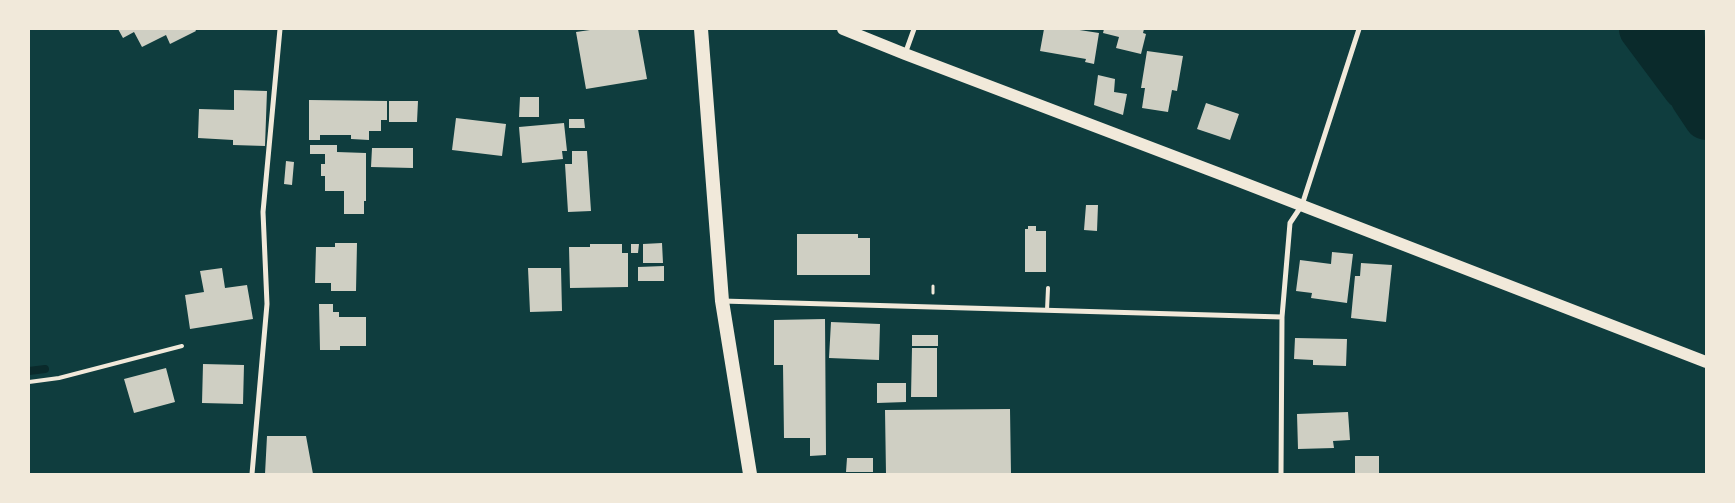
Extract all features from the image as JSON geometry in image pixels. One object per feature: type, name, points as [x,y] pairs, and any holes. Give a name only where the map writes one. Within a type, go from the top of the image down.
[{"type":"highway","points":[[701,29],[722,302],[750,474]]},
{"type":"main road","points":[[843,29],[1706,362]]},
{"type":"street","points":[[252,474],[267,304],[263,212],[280,29]]},
{"type":"street","points":[[905,54],[914,29]]},
{"type":"street","points":[[1281,474],[1282,317],[1290,223],[1302,205],[1359,29]]},
{"type":"street","points":[[722,302],[1282,317]]},
{"type":"lane","points":[[1047,310],[1048,288]]},
{"type":"lane","points":[[29,382],[59,378],[182,346]]},
{"type":"building","points":[[118,29],[195,29],[196,31],[170,44],[166,35],[142,47],[134,32],[123,38]]},
{"type":"building","points":[[597,29],[638,29],[647,79],[586,89],[576,32]]},
{"type":"building","points":[[1044,29],[1073,29],[1099,33],[1094,64],[1085,62],[1086,59],[1040,51]]},
{"type":"building","points":[[1104,29],[1144,29],[1143,33],[1146,34],[1141,54],[1116,48],[1119,37],[1103,33]]},
{"type":"building","points":[[1147,51],[1183,56],[1177,91],[1172,90],[1168,112],[1142,108],[1145,88],[1141,88]]},
{"type":"building","points":[[1098,75],[1115,79],[1114,92],[1127,94],[1123,115],[1094,105]]},
{"type":"building","points":[[234,90],[267,91],[265,146],[233,145],[233,140],[198,138],[199,109],[234,110]]},
{"type":"building","points":[[520,97],[539,97],[539,117],[519,117]]},
{"type":"building","points":[[309,100],[387,101],[387,120],[381,120],[381,131],[369,131],[369,140],[351,139],[351,135],[320,135],[320,140],[309,140]]},
{"type":"building","points":[[389,101],[418,101],[417,122],[389,122]]},
{"type":"building","points":[[1206,103],[1239,114],[1230,140],[1197,129]]},
{"type":"building","points":[[456,118],[506,124],[502,156],[452,150]]},
{"type":"building","points":[[569,119],[584,119],[585,128],[569,128]]},
{"type":"building","points":[[564,123],[567,151],[562,151],[563,159],[522,163],[519,127]]},
{"type":"building","points":[[310,145],[337,145],[337,152],[366,153],[366,201],[364,201],[364,214],[344,214],[344,191],[325,191],[325,176],[321,176],[321,164],[325,164],[325,154],[310,154]]},
{"type":"building","points":[[372,148],[413,148],[413,168],[371,167]]},
{"type":"building","points":[[572,151],[587,151],[591,211],[568,212],[565,164],[572,164]]},
{"type":"building","points":[[286,161],[294,162],[292,185],[284,184]]},
{"type":"building","points":[[1086,205],[1098,205],[1097,231],[1084,230]]},
{"type":"building","points":[[1028,226],[1036,226],[1036,231],[1046,231],[1046,272],[1025,272],[1025,229],[1028,229]]},
{"type":"building","points":[[797,234],[858,234],[858,238],[870,238],[870,275],[797,275]]},
{"type":"building","points":[[335,243],[357,243],[356,291],[331,291],[331,283],[315,283],[316,247],[335,247]]},
{"type":"building","points":[[662,243],[663,263],[643,263],[643,244]]},
{"type":"building","points":[[590,244],[622,244],[622,253],[628,253],[628,287],[570,288],[569,247],[590,247]]},
{"type":"building","points":[[631,244],[639,244],[638,253],[631,253]]},
{"type":"building","points":[[1332,252],[1353,254],[1347,303],[1311,298],[1312,293],[1296,291],[1300,260],[1331,264]]},
{"type":"building","points":[[1361,263],[1392,265],[1386,322],[1351,318],[1355,276],[1360,276]]},
{"type":"building","points":[[664,266],[664,281],[638,281],[638,267]]},
{"type":"building","points":[[222,268],[225,288],[247,285],[253,319],[190,329],[185,295],[204,292],[200,271]]},
{"type":"building","points":[[528,268],[561,268],[562,311],[530,312]]},
{"type":"building","points":[[319,304],[333,304],[333,312],[339,312],[339,317],[366,317],[366,346],[340,346],[340,350],[320,350]]},
{"type":"building","points":[[825,319],[826,455],[810,456],[810,438],[784,438],[783,365],[774,365],[774,320]]},
{"type":"building","points":[[831,322],[880,324],[879,360],[829,358]]},
{"type":"building","points":[[912,335],[938,335],[938,346],[912,346]]},
{"type":"building","points":[[1295,338],[1347,339],[1346,366],[1313,365],[1313,360],[1294,359]]},
{"type":"building","points":[[912,348],[937,348],[937,397],[911,397]]},
{"type":"building","points":[[203,364],[244,365],[243,404],[202,403]]},
{"type":"building","points":[[166,368],[175,402],[134,413],[124,379]]},
{"type":"building","points":[[877,383],[906,383],[906,402],[877,403]]},
{"type":"building","points":[[1010,409],[1011,474],[886,474],[885,410]]},
{"type":"building","points":[[1348,412],[1350,440],[1333,441],[1334,448],[1298,449],[1297,414]]},
{"type":"building","points":[[267,436],[306,436],[313,474],[265,474]]},
{"type":"building","points":[[1355,456],[1379,456],[1379,474],[1355,474]]},
{"type":"building","points":[[847,458],[873,458],[873,472],[846,472]]},
{"type":"waterway","points":[[1641,29],[1685,88]]},
{"type":"waterway","points":[[1678,29],[1682,34],[1692,97],[1706,118]]},
{"type":"waterway","points":[[29,371],[45,369]]}]
